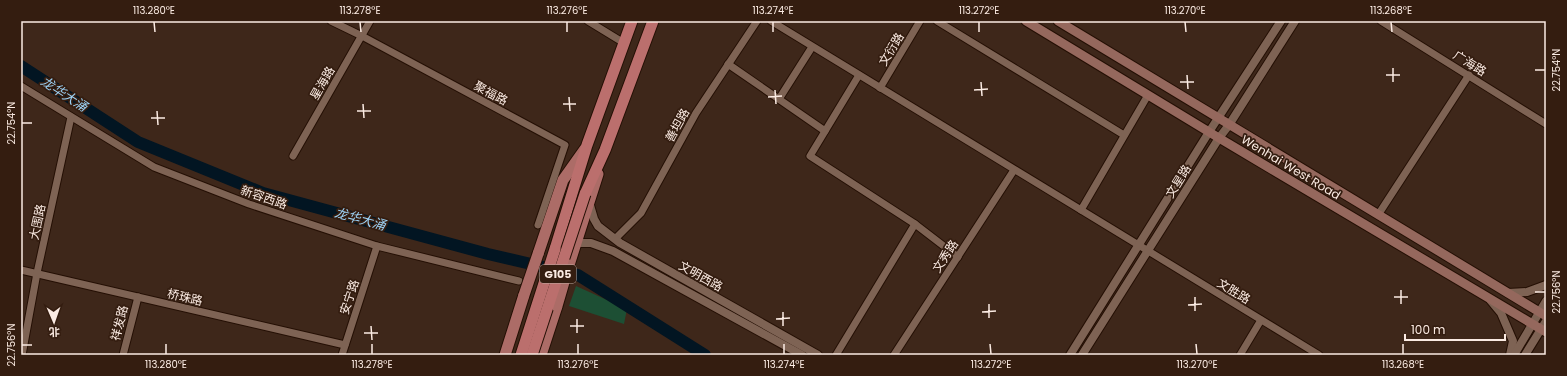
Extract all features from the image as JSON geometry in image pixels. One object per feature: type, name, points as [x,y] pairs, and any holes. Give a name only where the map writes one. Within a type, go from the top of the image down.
[{"type":"highway","name":"G105","points":[[521,355],[587,145],[632,21]]},
{"type":"highway","name":"G105","points":[[532,355],[587,198],[653,21]]},
{"type":"main road","name":"Wenhai West Road","points":[[1026,21],[1491,300],[1532,324],[1544,328]]},
{"type":"main road","name":"Wenhai West Road","points":[[1058,21],[1543,314]]},
{"type":"main road","points":[[505,355],[563,180],[587,145]]},
{"type":"main road","points":[[541,355],[577,243],[587,198]]},
{"type":"street","name":"聚福路","points":[[331,21],[362,36],[565,145],[538,225]]},
{"type":"street","name":"星海路","points":[[293,156],[370,21]]},
{"type":"street","points":[[588,21],[624,43]]},
{"type":"street","name":"善坦路","points":[[616,239],[641,213],[696,113],[757,21]]},
{"type":"street","name":"文胜路","points":[[771,21],[1319,355]]},
{"type":"street","name":"文衍路","points":[[880,88],[920,21]]},
{"type":"street","points":[[937,21],[1124,135]]},
{"type":"street","name":"文星路","points":[[1070,355],[1209,132],[1281,21]]},
{"type":"street","name":"文星路","points":[[1082,355],[1219,138],[1229,125],[1296,21]]},
{"type":"street","name":"广海路","points":[[1382,21],[1546,124]]},
{"type":"street","points":[[779,99],[812,47]]},
{"type":"street","points":[[728,64],[825,131]]},
{"type":"street","points":[[859,75],[810,156],[915,224],[958,257]]},
{"type":"street","points":[[1378,215],[1469,75]]},
{"type":"street","name":"新容西路","points":[[21,86],[154,167],[249,204],[377,246],[519,281]]},
{"type":"street","points":[[1081,210],[1148,95]]},
{"type":"street","name":"大围路","points":[[22,355],[37,273],[71,117]]},
{"type":"street","name":"文秀路","points":[[894,355],[1014,170]]},
{"type":"street","name":"文明西路","points":[[587,198],[594,220],[598,226],[616,239],[669,272],[818,355]]},
{"type":"street","points":[[836,355],[915,224]]},
{"type":"street","name":"文明西路","points":[[577,243],[591,244],[613,251],[802,355]]},
{"type":"street","name":"安宁路","points":[[342,355],[377,246]]},
{"type":"street","name":"桥珠路","points":[[21,270],[345,345]]},
{"type":"street","points":[[1508,293],[1527,292],[1546,285]]},
{"type":"street","name":"祥发路","points":[[123,355],[138,297]]},
{"type":"street","points":[[1491,300],[1501,313],[1513,341],[1510,355]]},
{"type":"street","points":[[1514,355],[1532,324],[1543,314],[1546,301]]},
{"type":"street","points":[[1240,355],[1261,320]]},
{"type":"street","points":[[1524,355],[1544,328]]},
{"type":"green space","points":[[576,286],[627,309],[624,324],[569,306]]},
{"type":"waterway","name":"龙华大涌","points":[[21,66],[138,142],[263,193],[488,254],[578,275],[705,355]]}]
